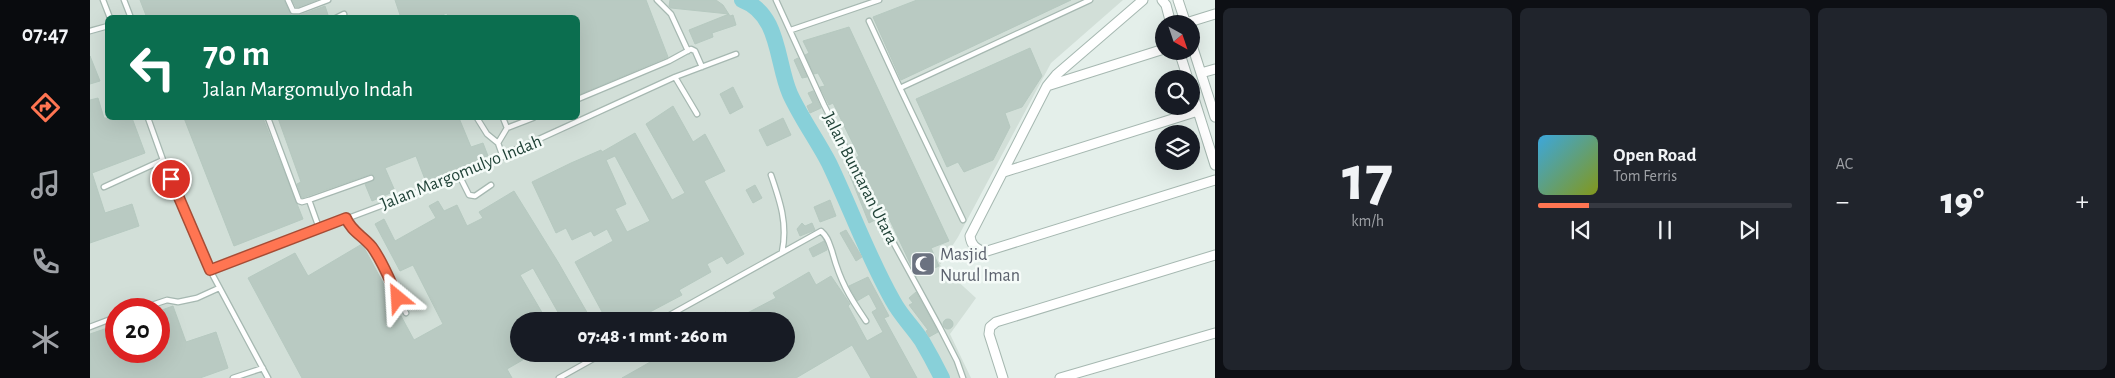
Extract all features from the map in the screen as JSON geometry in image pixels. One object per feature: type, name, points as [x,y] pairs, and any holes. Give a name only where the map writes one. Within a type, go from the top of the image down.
[{"type":"street","points":[[1143,0],[1056,75],[1047,86],[970,236],[971,243],[976,249],[984,252],[1215,180]]},
{"type":"street","points":[[1162,0],[1166,5],[1169,15]]},
{"type":"street","points":[[1178,0],[1183,15]]},
{"type":"street","points":[[1200,19],[1215,14]]},
{"type":"street","points":[[1047,86],[1155,52]]},
{"type":"street","points":[[1197,60],[1215,117]]},
{"type":"street","points":[[1201,73],[1215,68]]},
{"type":"street","points":[[1004,172],[1185,115]]},
{"type":"street","points":[[1199,115],[1215,165]]},
{"type":"street","points":[[1003,378],[989,334],[990,327],[996,322],[1215,255]]},
{"type":"street","points":[[1060,378],[1215,333]]},
{"type":"lane","points":[[103,0],[109,15]]},
{"type":"lane","points":[[124,0],[130,15]]},
{"type":"lane","points":[[288,0],[293,12],[328,0]]},
{"type":"lane","points":[[657,0],[672,14],[688,51]]},
{"type":"lane","name":"Jalan Buntaran Utara","points":[[776,0],[824,105],[892,240],[943,335],[963,378]]},
{"type":"lane","points":[[791,30],[880,0]]},
{"type":"lane","points":[[900,88],[1090,0]]},
{"type":"lane","points":[[869,21],[963,220]]},
{"type":"lane","points":[[90,31],[105,27]]},
{"type":"lane","points":[[580,98],[669,61],[688,51],[693,50],[702,67]]},
{"type":"lane","name":"Jalan Margomulyo Indah","points":[[210,270],[459,175],[675,77],[736,54]]},
{"type":"lane","points":[[675,77],[697,114]]},
{"type":"lane","points":[[149,120],[163,160],[210,270],[268,378]]},
{"type":"lane","points":[[269,120],[299,201],[310,200],[371,178]]},
{"type":"lane","points":[[478,120],[487,134],[498,143],[503,156]]},
{"type":"lane","points":[[504,120],[507,128]]},
{"type":"lane","points":[[498,143],[507,128],[528,120]]},
{"type":"lane","points":[[104,187],[163,160]]},
{"type":"lane","points":[[459,175],[469,195],[475,196],[491,185]]},
{"type":"lane","points":[[770,175],[784,216],[782,252]]},
{"type":"lane","points":[[310,200],[319,228]]},
{"type":"lane","points":[[346,218],[350,228],[360,233],[372,247],[406,313]]},
{"type":"lane","points":[[675,312],[821,231],[825,234],[846,293],[866,322]]},
{"type":"lane","points":[[170,301],[178,302],[197,298],[219,288]]},
{"type":"lane","points":[[90,327],[105,321]]},
{"type":"lane","points":[[559,378],[588,362]]},
{"type":"lane","points":[[233,378],[263,368]]},
{"type":"shaded area","points":[[90,0],[1123,0],[1051,63],[958,237],[940,265],[976,298],[950,334],[971,378],[90,378]]},
{"type":"building","points":[[140,0],[284,0],[291,15],[146,15]]},
{"type":"building","points":[[292,0],[317,0],[296,7]]},
{"type":"building","points":[[395,0],[646,0],[668,57],[580,94],[580,15],[447,15],[447,13],[442,15],[400,15]]},
{"type":"building","points":[[670,0],[716,0],[723,5],[729,14],[671,8],[669,6]]},
{"type":"building","points":[[917,0],[1071,0],[901,80],[873,17]]},
{"type":"building","points":[[325,6],[328,15],[300,15]]},
{"type":"building","points":[[729,14],[730,16],[733,15],[736,25],[712,33],[713,37],[695,44],[689,30]]},
{"type":"building","points":[[849,27],[949,241],[931,248],[939,266],[916,276],[887,214],[884,215],[855,158],[859,156],[833,103],[829,105],[820,87],[825,86],[818,73],[814,74],[805,55],[809,53],[803,41]]},
{"type":"building","points":[[1030,48],[1042,76],[1022,107],[1005,113],[1010,127],[993,160],[964,172],[958,162],[947,167],[916,99]]},
{"type":"building","points":[[90,56],[100,81],[90,84]]},
{"type":"building","points":[[798,58],[807,77],[802,78],[794,60]]},
{"type":"building","points":[[733,87],[743,107],[730,114],[720,94]]},
{"type":"building","points":[[813,91],[821,108],[810,113],[807,106],[813,103],[808,93]]},
{"type":"building","points":[[98,98],[105,120],[133,120],[145,153],[92,173],[105,213],[132,204],[139,226],[90,243],[90,100]]},
{"type":"building","points":[[673,106],[693,142],[705,134],[725,171],[704,181],[744,254],[727,264],[722,256],[707,264],[711,272],[679,290],[682,295],[650,312],[602,312],[575,262],[613,241],[607,229],[594,236],[591,231],[572,240],[566,228],[556,233],[532,182],[601,150],[602,152],[635,133],[672,200],[685,193],[646,124]],"holes":[[[615,156],[650,221],[627,232],[615,209],[626,204],[606,160]]]},
{"type":"building","points":[[783,118],[791,135],[767,146],[759,130]]},
{"type":"building","points":[[185,120],[264,120],[303,219],[234,246]]},
{"type":"building","points":[[279,120],[460,120],[471,147],[483,143],[488,156],[426,182],[416,156],[385,168],[395,191],[372,201],[365,184],[374,180],[375,176],[371,174],[302,198],[297,184],[301,182]]},
{"type":"building","points":[[848,161],[877,219],[869,223],[845,163]]},
{"type":"building","points":[[755,185],[762,198],[753,203],[746,190]]},
{"type":"building","points":[[514,191],[587,312],[558,312],[533,268],[520,275],[542,312],[510,312],[510,362],[519,362],[507,369],[512,378],[302,378],[248,278],[295,253],[308,276],[362,244],[414,340],[443,324],[413,265],[400,271],[375,224],[384,219],[395,241],[436,218],[429,206],[438,201],[444,211],[457,205],[467,226],[483,218],[479,212]]},
{"type":"building","points":[[830,200],[836,216],[820,222],[814,207]]},
{"type":"building","points":[[802,223],[805,226],[812,223],[815,230],[800,236],[797,229]]},
{"type":"building","points":[[846,230],[862,257],[856,261],[840,233]]},
{"type":"building","points":[[824,241],[827,250],[813,257],[809,249]]},
{"type":"building","points":[[809,272],[816,285],[831,276],[850,304],[848,306],[867,341],[883,332],[872,312],[877,309],[869,294],[857,301],[849,286],[868,277],[889,316],[884,318],[917,378],[871,378],[852,345],[796,378],[622,378],[650,362],[795,362],[795,312],[749,312],[776,298],[773,293]]},
{"type":"building","points":[[916,292],[938,332],[929,337],[926,331],[928,330],[909,305],[913,303],[909,298]]},
{"type":"building","points":[[173,306],[186,342],[216,332],[228,368],[200,378],[90,378],[90,334],[105,329],[105,363],[170,363],[170,307]]},
{"type":"building","points":[[946,319],[950,319],[953,324],[952,328],[946,329],[943,326],[943,322]]},
{"type":"waterway","points":[[742,0],[764,16],[770,27],[785,81],[794,103],[829,163],[884,284],[896,306],[922,341],[942,378]]},
{"type":"place","name":"Masjid Nurul Iman","points":[[923,264]]},
{"type":"route","points":[[171,179],[210,270],[346,218],[349,227],[360,233],[372,247],[398,298]]}]
